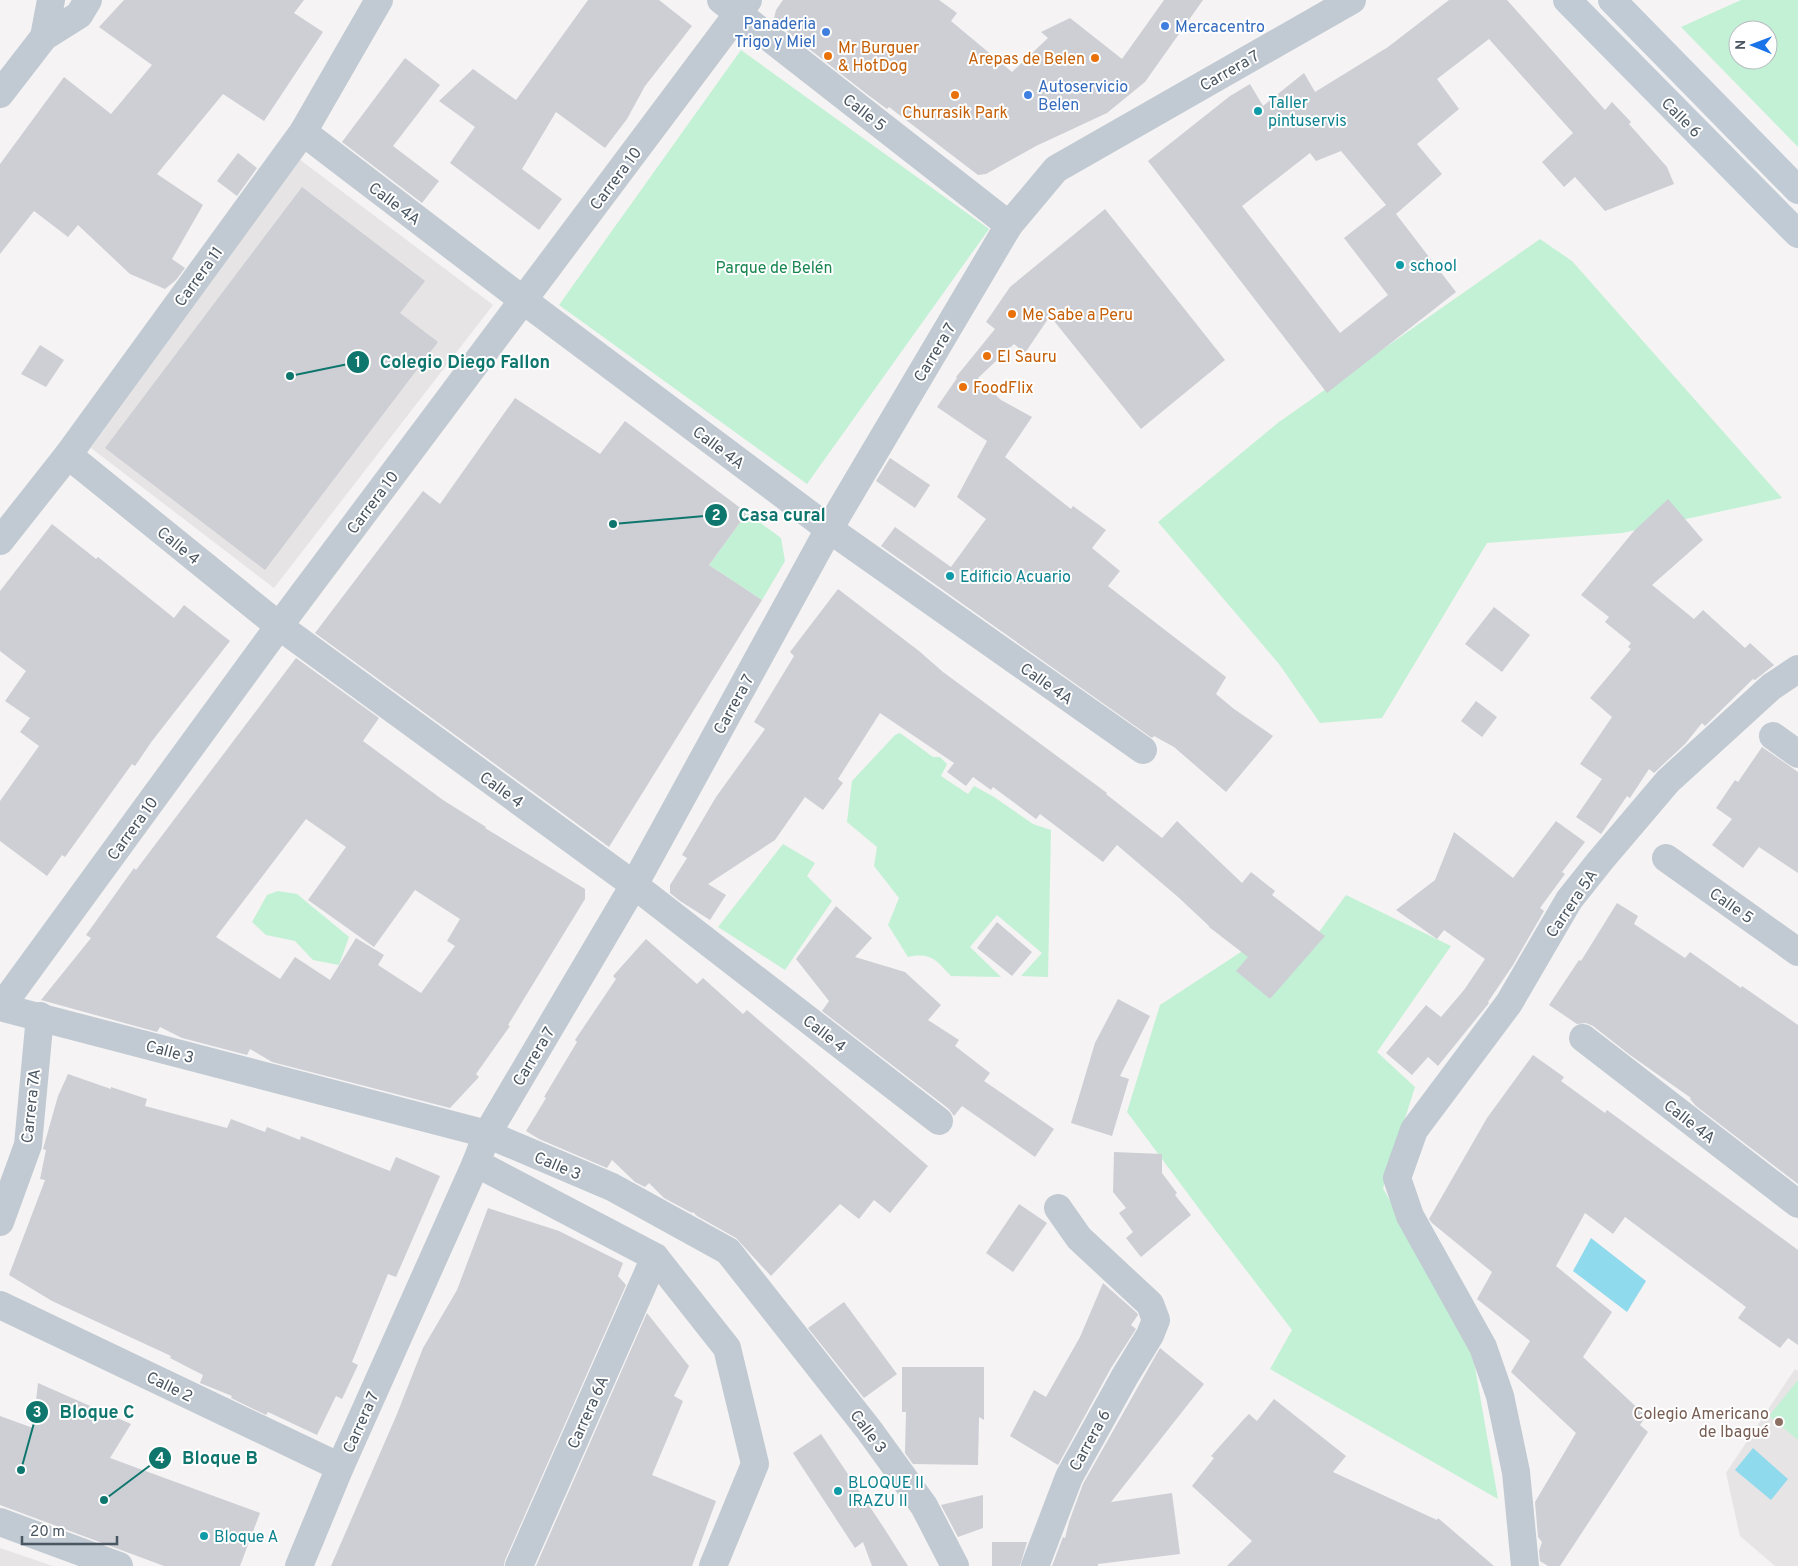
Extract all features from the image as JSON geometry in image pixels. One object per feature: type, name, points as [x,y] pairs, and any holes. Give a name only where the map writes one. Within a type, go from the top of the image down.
[{"type":"street","points":[[44,37],[51,0],[84,7]]},
{"type":"street","name":"Carrera 11","points":[[0,541],[68,454],[303,132],[379,0]]},
{"type":"street","name":"Carrera 7","points":[[299,1566],[340,1467],[476,1163],[487,1134],[634,885],[829,529],[1009,225],[1056,169],[1352,0]]},
{"type":"street","name":"Calle 6","points":[[1567,0],[1798,234]]},
{"type":"street","name":"Calle 6","points":[[1612,0],[1798,190]]},
{"type":"street","name":"Calle 5","points":[[736,5],[1009,225]]},
{"type":"street","name":"Carrera 10","points":[[0,1007],[279,626],[522,300],[736,5]]},
{"type":"street","points":[[0,94],[44,37],[84,7]]},
{"type":"street","name":"Calle 4A","points":[[303,132],[522,300],[829,529],[1143,750]]},
{"type":"street","name":"Calle 4","points":[[68,454],[279,626],[634,885],[939,1121]]},
{"type":"street","name":"Carrera 5A","points":[[1526,1566],[1516,1472],[1500,1396],[1483,1347],[1410,1216],[1397,1178],[1414,1130],[1509,1003],[1569,900],[1587,877],[1668,781],[1771,687],[1798,669]]},
{"type":"street","points":[[1773,736],[1798,754]]},
{"type":"street","name":"Calle 5","points":[[1666,858],[1798,952]]},
{"type":"street","name":"Calle 3","points":[[0,1007],[487,1134],[612,1188],[728,1251],[874,1437],[924,1506],[955,1566]]},
{"type":"street","name":"Carrera 7A","points":[[0,1222],[28,1146],[40,1016]]},
{"type":"street","name":"Calle 4A","points":[[1583,1038],[1798,1204]]},
{"type":"street","points":[[476,1163],[655,1257],[727,1348],[756,1464],[713,1566]]},
{"type":"street","name":"Carrera 6","points":[[1034,1566],[1069,1477],[1150,1334],[1156,1320],[1150,1304],[1079,1238],[1058,1208]]},
{"type":"street","name":"Carrera 6A","points":[[519,1566],[655,1257]]},
{"type":"street","name":"Calle 2","points":[[0,1305],[340,1467]]},
{"type":"street","points":[[0,1522],[119,1566]]},
{"type":"shaded area","points":[[299,159],[493,305],[274,588],[91,448]]},
{"type":"shaded area","name":"Colegio Americano de Ibagué","points":[[1795,1369],[1798,1371],[1798,1566],[1775,1566],[1740,1536],[1726,1473]]},
{"type":"shaded area","points":[[0,1548],[53,1566],[0,1566]]},
{"type":"green space","points":[[1741,0],[1798,0],[1798,147],[1681,27]]},
{"type":"green space","name":"Parque de Belén","points":[[741,50],[989,229],[807,484],[559,305]]},
{"type":"green space","points":[[1540,239],[1572,261],[1782,498],[1622,533],[1487,543],[1382,718],[1320,723],[1279,664],[1158,522],[1279,422]]},
{"type":"green space","points":[[747,513],[781,538],[785,561],[762,600],[709,565]]},
{"type":"green space","points":[[900,733],[933,757],[940,757],[947,764],[941,776],[968,794],[974,786],[994,797],[1033,824],[1051,830],[1048,977],[1021,976],[1042,953],[997,915],[970,947],[1001,977],[951,976],[937,962],[928,957],[908,957],[888,925],[899,898],[874,866],[877,847],[847,822],[852,781],[895,735]]},
{"type":"green space","points":[[783,844],[815,863],[807,876],[832,901],[785,970],[718,927]]},
{"type":"green space","points":[[278,891],[297,894],[349,937],[339,965],[313,960],[295,941],[266,935],[252,922],[267,895]]},
{"type":"green space","points":[[1346,895],[1451,946],[1377,1052],[1415,1087],[1383,1188],[1472,1350],[1498,1499],[1270,1369],[1292,1330],[1127,1112],[1160,1005],[1244,950],[1270,999]]},
{"type":"green space","points":[[1798,1380],[1798,1440],[1769,1416]]},
{"type":"water","points":[[1591,1238],[1646,1281],[1627,1312],[1573,1271]]},
{"type":"water","points":[[1753,1448],[1788,1479],[1771,1500],[1735,1470]]},
{"type":"building","points":[[124,0],[304,0],[294,13],[323,32],[264,121],[223,94],[157,174],[203,205],[172,259],[185,268],[176,280],[165,289],[130,274],[78,225],[68,237],[34,211],[0,254],[0,164],[64,77],[111,114],[152,65],[99,27]]},
{"type":"building","points":[[588,0],[659,0],[692,26],[645,86],[627,119],[605,148],[556,112],[522,169],[562,199],[539,230],[450,163],[475,127],[439,101],[473,69],[516,100]]},
{"type":"building","points":[[783,0],[939,0],[957,13],[951,21],[1012,72],[1048,38],[1041,32],[1070,18],[1122,59],[1164,0],[1203,0],[1145,82],[1107,113],[1036,146],[986,174],[978,175],[889,107],[887,109],[868,95],[776,23],[774,19],[776,10]]},
{"type":"building","points":[[1449,0],[1507,0],[1605,110],[1612,102],[1631,122],[1629,124],[1667,167],[1674,184],[1605,211],[1575,177],[1564,187],[1542,162],[1573,133],[1489,39],[1437,79],[1459,109],[1417,144],[1442,174],[1396,214],[1456,292],[1327,393],[1148,161],[1230,96],[1250,84],[1263,106],[1304,73],[1315,92],[1388,47]],"holes":[[[1341,151],[1386,205],[1344,238],[1388,295],[1340,333],[1242,206],[1310,153],[1316,161]]]},
{"type":"building","points":[[405,58],[440,85],[393,146],[439,181],[422,203],[342,142]]},
{"type":"building","points":[[238,153],[257,168],[237,196],[217,181]]},
{"type":"building","points":[[302,187],[425,281],[400,313],[438,342],[265,570],[105,448]]},
{"type":"building","points":[[1105,209],[1225,360],[1141,429],[1050,316],[1025,353],[1014,344],[978,378],[1001,400],[1032,417],[1005,457],[1071,509],[1073,506],[1106,530],[1092,548],[1120,571],[1108,586],[1226,677],[1216,694],[1273,736],[1226,792],[1174,747],[1154,736],[1152,738],[881,546],[895,527],[951,567],[986,519],[957,497],[987,441],[937,407],[956,377],[995,329],[986,322],[1010,287]]},
{"type":"building","points":[[40,345],[64,360],[46,387],[21,374]]},
{"type":"building","points":[[515,398],[600,454],[625,421],[747,513],[709,565],[762,600],[609,847],[315,633],[423,491],[440,504]]},
{"type":"building","points":[[890,458],[930,485],[915,508],[876,481]]},
{"type":"building","points":[[1668,499],[1703,540],[1652,585],[1694,619],[1703,610],[1745,648],[1750,643],[1774,665],[1755,680],[1753,679],[1705,726],[1702,723],[1685,744],[1654,773],[1649,769],[1630,798],[1627,796],[1601,834],[1576,817],[1602,779],[1580,764],[1612,717],[1590,698],[1631,649],[1628,647],[1631,643],[1605,622],[1609,617],[1581,595],[1634,531]]},
{"type":"building","points":[[52,524],[96,559],[98,557],[174,618],[184,605],[230,641],[152,741],[135,766],[132,764],[65,857],[62,855],[47,876],[0,841],[0,801],[39,746],[20,732],[30,718],[5,701],[26,671],[0,651],[0,591]]},
{"type":"building","points":[[838,589],[919,651],[943,672],[1107,793],[1162,838],[1177,821],[1242,883],[1251,872],[1275,891],[1272,895],[1325,936],[1270,999],[1236,971],[1248,957],[1209,927],[1178,897],[1117,845],[1103,862],[1040,814],[1036,819],[993,787],[991,790],[973,777],[966,786],[947,772],[954,763],[880,713],[838,779],[843,783],[823,810],[805,797],[775,840],[708,884],[726,895],[710,920],[680,901],[670,893],[670,885],[687,858],[682,855],[716,797],[765,729],[754,722],[794,656],[790,652]]},
{"type":"building","points":[[1494,607],[1530,635],[1502,672],[1465,644]]},
{"type":"building","points":[[296,658],[379,718],[363,741],[443,800],[485,828],[585,889],[585,899],[508,1025],[510,1026],[476,1074],[479,1077],[450,1108],[272,1062],[250,1049],[247,1055],[182,1038],[160,1027],[157,1032],[41,1000],[91,938],[86,935],[134,868],[136,870]],"holes":[[[306,819],[346,847],[308,900],[374,947],[415,890],[460,919],[447,941],[455,946],[421,993],[378,965],[384,955],[356,938],[330,980],[295,957],[280,979],[216,937]]]},
{"type":"building","points":[[1476,701],[1497,717],[1482,737],[1461,721]]},
{"type":"building","points":[[1762,747],[1798,772],[1798,873],[1759,847],[1743,868],[1712,845],[1732,819],[1716,808],[1735,780],[1738,782]]},
{"type":"building","points":[[1556,821],[1585,842],[1562,872],[1565,874],[1540,908],[1544,911],[1489,1003],[1438,1066],[1428,1057],[1412,1075],[1386,1053],[1426,1005],[1441,1017],[1464,990],[1485,959],[1444,930],[1437,939],[1396,910],[1435,880],[1454,832],[1513,878]]},
{"type":"building","points":[[1617,903],[1638,916],[1634,924],[1685,958],[1690,952],[1798,1025],[1798,1184],[1696,1106],[1691,1098],[1593,1026],[1586,1023],[1577,1024],[1549,1005],[1579,960],[1581,961]]},
{"type":"building","points":[[836,906],[872,938],[855,957],[905,972],[941,1005],[928,1020],[959,1040],[955,1046],[990,1073],[984,1081],[1054,1129],[1035,1157],[962,1106],[954,1116],[949,1109],[822,1011],[829,1001],[796,959]]},
{"type":"building","points":[[997,922],[1032,952],[1012,976],[977,948]]},
{"type":"building","points":[[646,939],[697,984],[703,978],[743,1014],[747,1010],[928,1166],[890,1213],[874,1200],[859,1219],[840,1204],[771,1276],[736,1238],[693,1212],[664,1198],[649,1183],[645,1187],[635,1182],[612,1160],[607,1168],[539,1139],[526,1131],[577,1042],[575,1040],[616,979],[613,976]]},
{"type":"building","points":[[1118,999],[1150,1016],[1120,1076],[1129,1079],[1112,1136],[1071,1123],[1095,1043]]},
{"type":"building","points":[[1533,1055],[1564,1077],[1561,1081],[1605,1113],[1607,1110],[1798,1250],[1798,1345],[1788,1338],[1780,1348],[1738,1318],[1746,1307],[1625,1217],[1613,1234],[1585,1213],[1556,1266],[1612,1312],[1583,1357],[1646,1416],[1640,1425],[1648,1432],[1560,1566],[1548,1566],[1540,1561],[1539,1551],[1542,1542],[1538,1537],[1535,1502],[1576,1433],[1511,1372],[1530,1341],[1477,1299],[1492,1272],[1429,1219],[1487,1118]]},
{"type":"building","points":[[68,1074],[147,1099],[145,1106],[227,1128],[231,1119],[265,1132],[267,1127],[300,1140],[301,1136],[390,1171],[396,1157],[440,1176],[396,1277],[388,1274],[352,1362],[358,1365],[342,1399],[336,1396],[317,1435],[268,1412],[266,1415],[231,1398],[232,1396],[200,1383],[203,1375],[170,1358],[171,1356],[52,1301],[9,1275],[45,1180],[40,1179],[46,1150],[43,1149],[58,1096]]},
{"type":"building","points":[[1114,1152],[1162,1154],[1162,1173],[1177,1193],[1175,1195],[1191,1215],[1141,1257],[1126,1238],[1133,1232],[1119,1213],[1126,1208],[1113,1192]]},
{"type":"building","points":[[1019,1204],[1047,1223],[1013,1272],[986,1253]]},
{"type":"building","points":[[488,1208],[559,1231],[623,1263],[618,1276],[626,1285],[504,1566],[331,1566],[397,1414],[423,1348],[457,1290]]},
{"type":"building","points":[[1103,1283],[1137,1313],[1138,1315],[1131,1325],[1136,1329],[1111,1368],[1058,1465],[1010,1436],[1034,1390],[1046,1397],[1080,1337]]},
{"type":"building","points":[[844,1302],[897,1374],[864,1398],[808,1328]]},
{"type":"building","points":[[647,1313],[689,1366],[674,1396],[683,1401],[652,1475],[716,1501],[692,1566],[536,1566]]},
{"type":"building","points":[[1160,1348],[1204,1384],[1111,1502],[1172,1493],[1180,1554],[1098,1564],[1098,1566],[1052,1566],[1063,1537],[1065,1538],[1083,1484]]},
{"type":"building","points":[[902,1367],[984,1367],[984,1420],[979,1417],[978,1465],[913,1464],[905,1453],[906,1412],[902,1412]]},
{"type":"building","points":[[38,1383],[131,1424],[110,1458],[260,1513],[240,1566],[164,1566],[0,1505],[0,1416],[33,1428]]},
{"type":"building","points":[[1274,1399],[1346,1456],[1333,1472],[1437,1520],[1438,1518],[1494,1566],[1227,1566],[1252,1541],[1192,1486],[1214,1458],[1211,1456],[1244,1419],[1249,1414],[1257,1421]]},
{"type":"building","name":"BLOQUE II IRAZU II","points":[[821,1434],[908,1566],[872,1566],[863,1542],[855,1548],[793,1453]]},
{"type":"building","points":[[983,1495],[983,1528],[958,1537],[941,1505]]},
{"type":"building","points":[[992,1542],[1027,1542],[1020,1566],[992,1566]]},
{"type":"place","name":"Mercacentro","points":[[1165,26]]},
{"type":"place","name":"Panaderia Trigo y Miel","points":[[826,32]]},
{"type":"place","name":"Mr Burguer & HotDog","points":[[828,56]]},
{"type":"place","name":"Arepas de Belen","points":[[1095,58]]},
{"type":"place","name":"Churrasik Park","points":[[955,95]]},
{"type":"place","name":"Autoservicio Belen","points":[[1028,95]]},
{"type":"place","name":"Taller pintuservis","points":[[1258,111]]},
{"type":"place","name":"school","points":[[1400,265]]},
{"type":"place","name":"Me Sabe a Peru","points":[[1012,314]]},
{"type":"place","name":"El Sauru","points":[[987,356]]},
{"type":"place","name":"Colegio Diego Fallon","points":[[290,376]]},
{"type":"place","name":"FoodFlix","points":[[963,387]]},
{"type":"place","name":"Casa cural","points":[[613,524]]},
{"type":"place","name":"Edificio Acuario","points":[[950,576]]},
{"type":"place","name":"Colegio Americano de Ibagué","points":[[1779,1422]]},
{"type":"place","name":"Bloque C","points":[[21,1470]]},
{"type":"place","name":"BLOQUE II IRAZU II","points":[[838,1491]]},
{"type":"place","name":"Bloque B","points":[[104,1500]]},
{"type":"place","name":"Bloque A","points":[[204,1536]]}]
